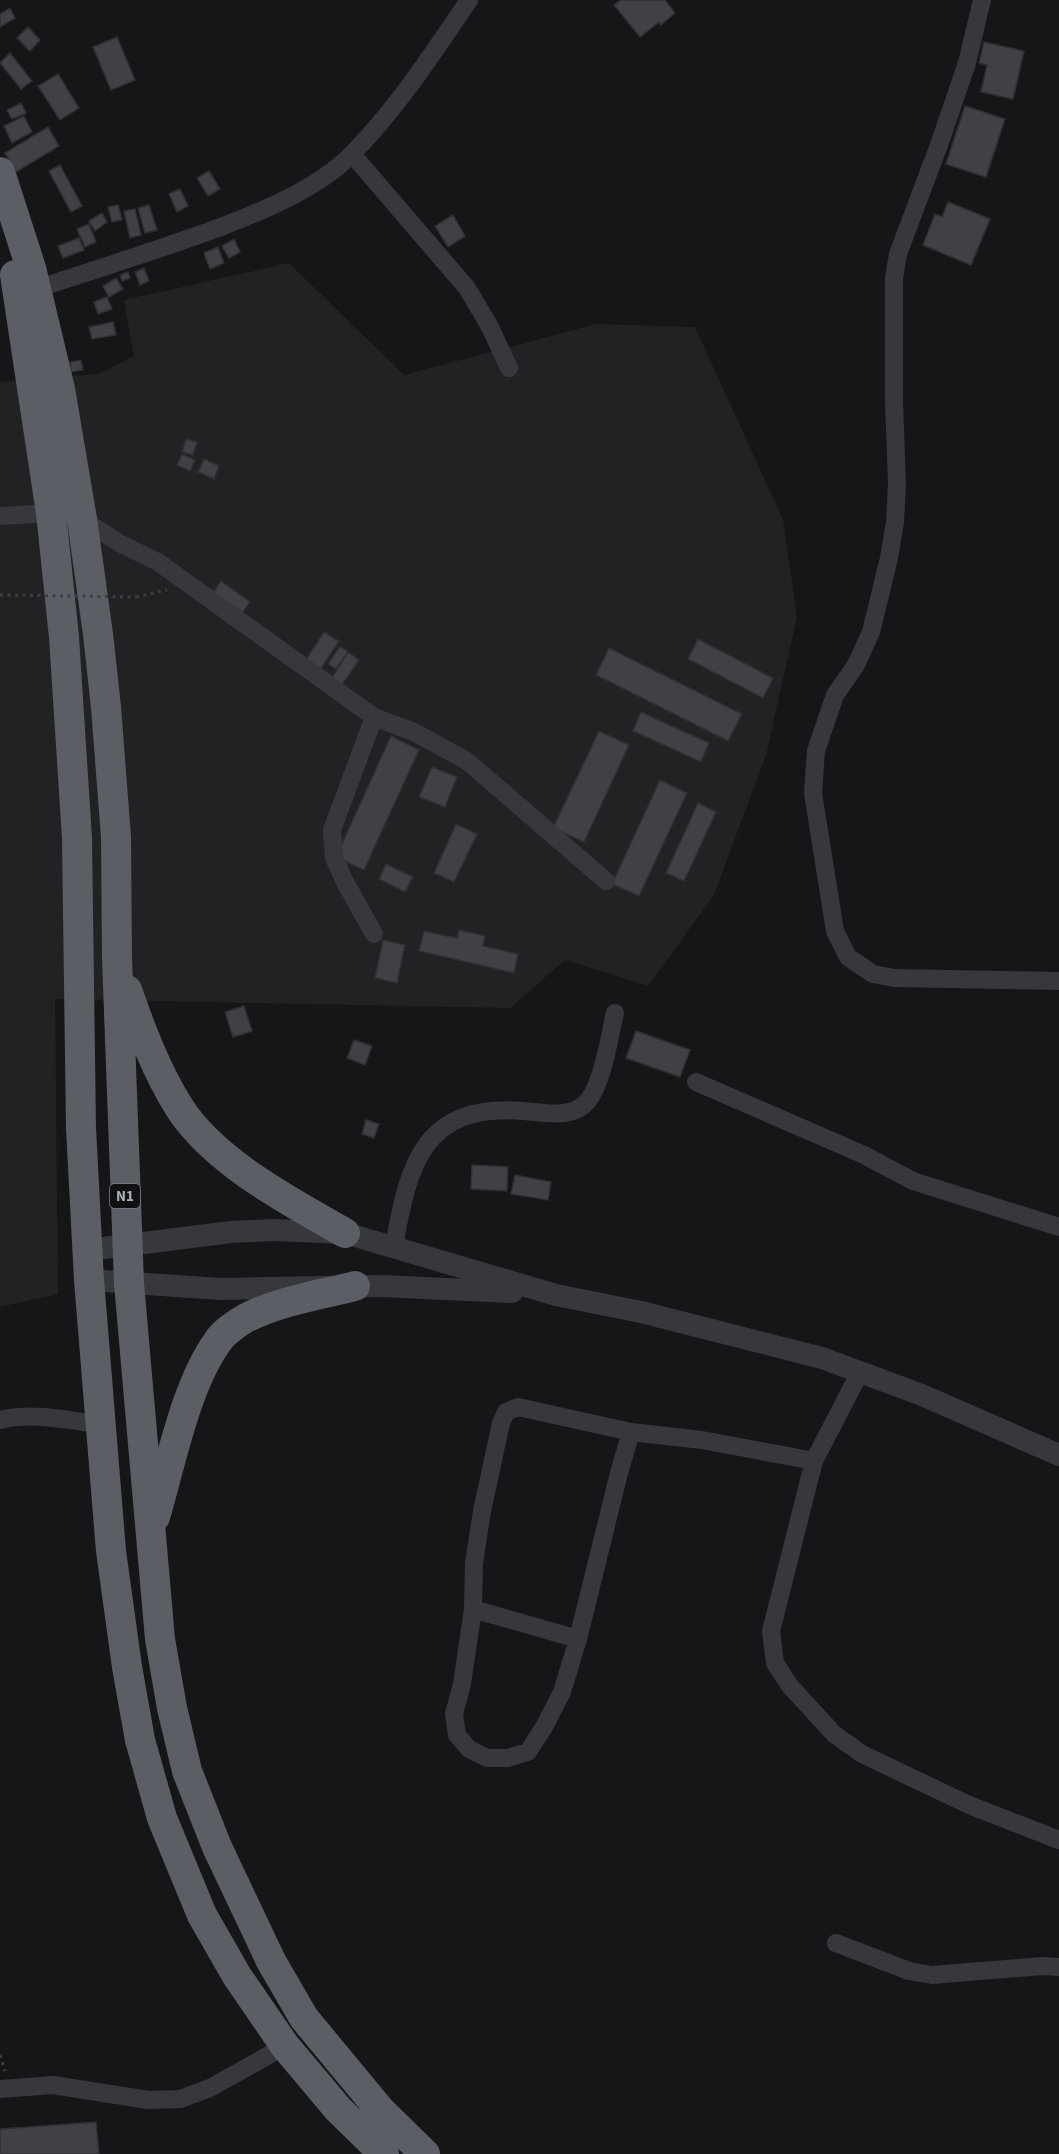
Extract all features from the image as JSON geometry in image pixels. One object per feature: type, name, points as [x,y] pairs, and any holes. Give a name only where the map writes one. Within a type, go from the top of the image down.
[{"type":"highway","name":"N1","points":[[0,172],[36,288],[60,389],[82,519],[106,707],[116,837],[117,958],[129,1283],[160,1639],[172,1708],[187,1771],[217,1847],[271,1961],[304,2018],[381,2111],[425,2154]]},
{"type":"highway","name":"N1","points":[[0,217],[15,274],[51,513],[64,637],[77,838],[81,1128],[89,1280],[111,1551],[140,1740],[162,1818],[202,1915],[237,1976],[285,2046],[339,2109],[384,2154]]},
{"type":"highway","points":[[117,958],[138,1023],[155,1064],[180,1108],[206,1140],[243,1170],[289,1201],[345,1233]]},
{"type":"highway","points":[[150,1535],[189,1402],[201,1371],[219,1340],[244,1319],[281,1304],[355,1286]]},
{"type":"street","points":[[36,288],[188,239],[243,218],[296,194],[316,182],[352,154],[417,77],[469,0]]},
{"type":"street","points":[[982,0],[967,63],[898,254],[894,278],[894,402],[897,484],[895,522],[889,558],[871,632],[856,665],[835,695],[816,751],[813,793],[835,931],[848,957],[873,974],[894,978],[1059,981]]},
{"type":"street","points":[[352,154],[467,288],[490,327],[509,368]]},
{"type":"street","points":[[0,516],[51,513],[82,519],[121,544],[158,562],[374,717],[414,732],[467,760],[606,880]]},
{"type":"street","points":[[374,717],[332,830],[334,858],[374,934]]},
{"type":"street","points":[[394,1247],[408,1180],[419,1155],[434,1134],[454,1120],[486,1112],[507,1110],[567,1113],[582,1107],[593,1094],[615,1013]]},
{"type":"street","points":[[696,1082],[864,1155],[914,1181],[1059,1227]]},
{"type":"street","points":[[88,1250],[231,1232],[274,1230],[345,1233],[556,1295],[641,1312],[822,1358],[922,1395],[1059,1455]]},
{"type":"street","points":[[89,1280],[220,1289],[355,1286],[449,1288],[556,1295]]},
{"type":"street","points":[[860,1372],[814,1461],[771,1631],[776,1663],[790,1686],[834,1734],[862,1754],[969,1805],[1059,1840]]},
{"type":"street","points":[[632,1432],[619,1473],[578,1639],[562,1692],[528,1752],[508,1758],[487,1758],[470,1749],[457,1735],[454,1714],[462,1684],[473,1609],[474,1563],[482,1511],[501,1423],[506,1412],[518,1407],[632,1432],[702,1440],[814,1461]]},
{"type":"street","points":[[0,1420],[18,1416],[39,1416],[102,1425]]},
{"type":"street","points":[[473,1609],[578,1639]]},
{"type":"street","points":[[836,1943],[909,1971],[933,1975],[1043,1966],[1059,1967]]},
{"type":"street","points":[[0,2089],[53,2085],[148,2100],[180,2099],[210,2088],[285,2046]]},
{"type":"path","points":[[0,595],[136,597],[192,585]]},
{"type":"shaded area","points":[[289,263],[404,375],[596,324],[695,327],[783,520],[797,617],[766,755],[714,895],[648,986],[565,960],[510,1008],[55,999],[58,1294],[0,1307],[0,382],[99,374],[134,356],[124,300]]},
{"type":"building","points":[[621,0],[665,0],[675,13],[661,25],[659,22],[640,37],[614,5]]},
{"type":"building","points":[[10,8],[15,18],[0,27],[0,14]]},
{"type":"building","points":[[28,27],[40,40],[30,51],[17,38]]},
{"type":"building","points":[[117,37],[135,80],[111,90],[93,47]]},
{"type":"building","points":[[984,42],[1024,51],[1013,99],[981,92],[987,65],[979,63]]},
{"type":"building","points":[[10,53],[32,81],[21,89],[0,63]]},
{"type":"building","points":[[58,74],[79,108],[60,120],[38,86]]},
{"type":"building","points":[[21,103],[26,113],[12,119],[7,110]]},
{"type":"building","points":[[965,106],[1005,119],[986,177],[946,164]]},
{"type":"building","points":[[24,116],[32,132],[12,143],[4,126]]},
{"type":"building","points":[[48,127],[59,146],[16,172],[5,153]]},
{"type":"building","points":[[60,165],[82,206],[71,212],[49,171]]},
{"type":"building","points":[[209,171],[220,189],[208,196],[197,178]]},
{"type":"building","points":[[180,189],[188,206],[177,212],[169,194]]},
{"type":"building","points":[[948,202],[990,219],[971,265],[923,245],[935,214],[942,217]]},
{"type":"building","points":[[118,205],[122,220],[112,222],[108,207]]},
{"type":"building","points":[[149,205],[157,230],[145,233],[138,208]]},
{"type":"building","points":[[135,209],[141,235],[130,238],[124,211]]},
{"type":"building","points":[[102,213],[107,222],[95,231],[89,221]]},
{"type":"building","points":[[453,215],[465,236],[448,247],[435,226]]},
{"type":"building","points":[[89,224],[96,242],[85,247],[77,229]]},
{"type":"building","points":[[79,238],[84,250],[63,258],[58,246]]},
{"type":"building","points":[[234,239],[240,252],[229,258],[222,246]]},
{"type":"building","points":[[218,247],[224,263],[210,269],[204,253]]},
{"type":"building","points":[[144,268],[149,281],[140,285],[135,272]]},
{"type":"building","points":[[128,272],[130,278],[122,281],[120,275]]},
{"type":"building","points":[[116,278],[123,289],[109,297],[103,286]]},
{"type":"building","points":[[107,297],[112,309],[98,314],[94,302]]},
{"type":"building","points":[[113,322],[116,335],[92,339],[89,327]]},
{"type":"building","points":[[81,360],[83,370],[71,372],[70,362]]},
{"type":"building","points":[[186,439],[197,442],[193,455],[182,452]]},
{"type":"building","points":[[182,454],[195,460],[190,471],[177,465]]},
{"type":"building","points":[[204,459],[219,466],[214,479],[198,472]]},
{"type":"building","points":[[221,581],[250,602],[240,616],[211,596]]},
{"type":"building","points":[[324,632],[339,641],[318,673],[303,664]]},
{"type":"building","points":[[698,639],[773,678],[763,698],[688,659]]},
{"type":"building","points":[[340,646],[348,652],[336,669],[328,664]]},
{"type":"building","points":[[609,648],[742,714],[728,741],[596,675]]},
{"type":"building","points":[[348,652],[359,660],[339,689],[329,683]]},
{"type":"building","points":[[641,712],[709,743],[701,762],[633,731]]},
{"type":"building","points":[[599,731],[629,745],[584,842],[553,828]]},
{"type":"building","points":[[391,736],[419,750],[364,870],[336,857]]},
{"type":"building","points":[[432,767],[457,777],[445,807],[419,797]]},
{"type":"building","points":[[660,780],[687,793],[639,896],[612,884]]},
{"type":"building","points":[[698,803],[716,812],[684,881],[666,873]]},
{"type":"building","points":[[456,824],[477,834],[454,882],[434,873]]},
{"type":"building","points":[[386,864],[413,877],[405,892],[379,879]]},
{"type":"building","points":[[459,930],[485,936],[483,946],[518,954],[514,973],[419,951],[424,931],[457,938]]},
{"type":"building","points":[[383,940],[405,945],[397,983],[375,978]]},
{"type":"building","points":[[244,1006],[252,1031],[233,1037],[225,1012]]},
{"type":"building","points":[[636,1031],[690,1050],[680,1077],[626,1058]]},
{"type":"building","points":[[354,1040],[372,1046],[365,1065],[347,1058]]},
{"type":"building","points":[[366,1120],[379,1124],[374,1138],[362,1134]]},
{"type":"building","points":[[472,1165],[508,1167],[507,1191],[471,1189]]},
{"type":"building","points":[[515,1175],[551,1182],[548,1200],[511,1194]]},
{"type":"building","points":[[96,2122],[99,2154],[0,2154],[0,2129]]}]
